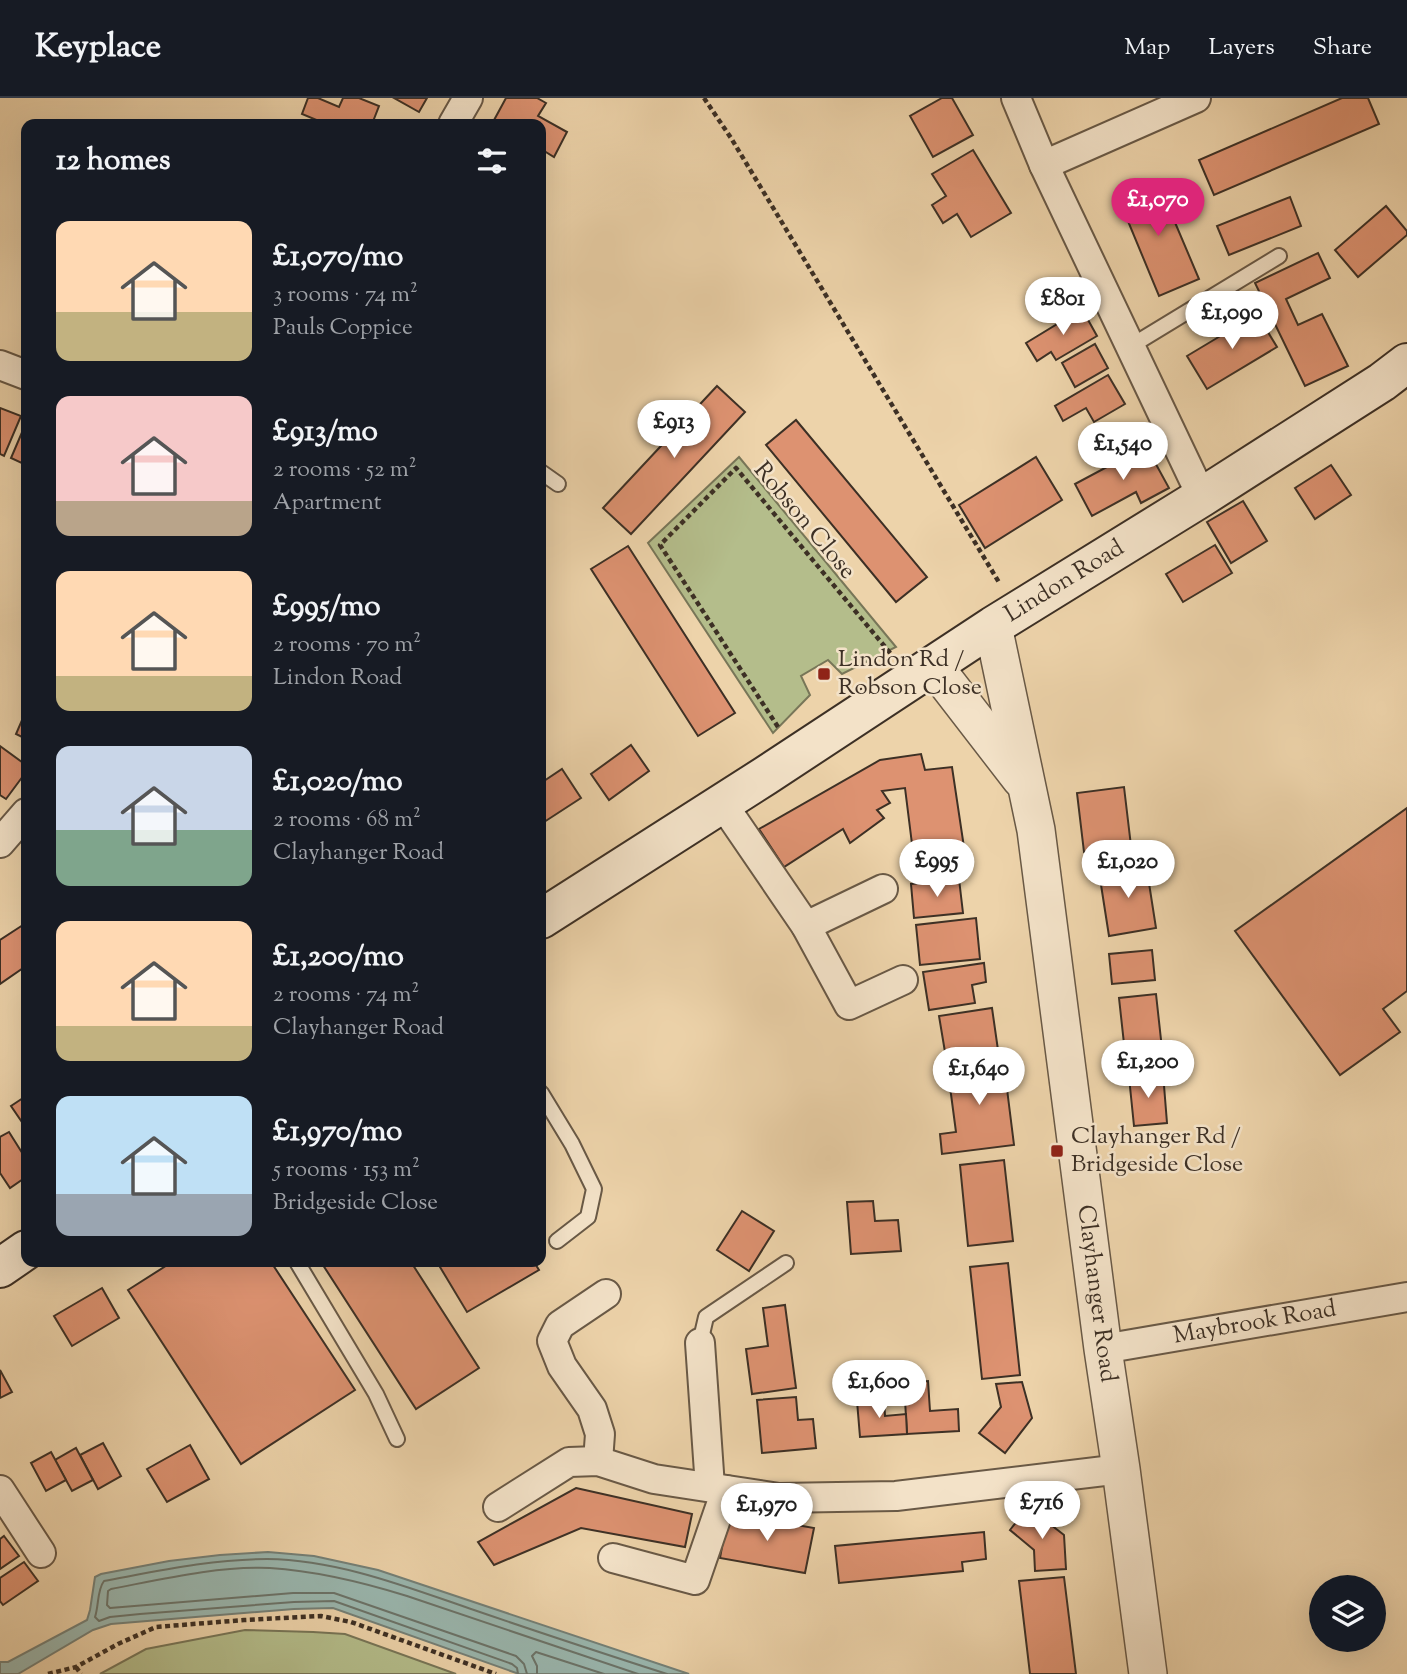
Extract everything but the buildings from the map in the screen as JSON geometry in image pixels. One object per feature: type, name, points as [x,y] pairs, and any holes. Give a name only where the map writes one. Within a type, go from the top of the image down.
[{"type":"main road","name":"Lindon Road","points":[[546,916],[1005,619],[1382,382],[1407,363]]},
{"type":"main road","points":[[0,1268],[21,1253]]},
{"type":"street","points":[[456,119],[468,98]]},
{"type":"street","points":[[1016,98],[1044,165],[1202,497]]},
{"type":"street","points":[[1044,165],[1196,98]]},
{"type":"street","points":[[0,365],[21,372]]},
{"type":"street","name":"Clayhanger Road","points":[[1005,619],[1036,830],[1148,1674]]},
{"type":"street","name":"Clayhanger Road","points":[[923,672],[1028,788]]},
{"type":"street","points":[[722,803],[806,926],[849,1005],[904,980]]},
{"type":"street","points":[[0,843],[21,819]]},
{"type":"street","points":[[806,926],[883,889]]},
{"type":"street","points":[[598,1461],[600,1434],[592,1409],[562,1366],[552,1341],[560,1325],[606,1294]]},
{"type":"street","name":"Maybrook Road","points":[[1103,1349],[1407,1297]]},
{"type":"street","points":[[613,1558],[695,1580],[718,1488],[700,1343]]},
{"type":"street","points":[[498,1507],[569,1462],[598,1461],[654,1479],[779,1498],[896,1496],[1121,1469]]},
{"type":"street","points":[[2,1497],[41,1553]]},
{"type":"lane","points":[[1130,346],[1279,256]]},
{"type":"lane","points":[[546,476],[558,484]]},
{"type":"lane","points":[[546,1101],[572,1144],[594,1189],[589,1217],[557,1241]]},
{"type":"lane","points":[[700,1343],[706,1317],[786,1264]]},
{"type":"lane","points":[[300,1267],[376,1394],[397,1439]]},
{"type":"path","points":[[704,98],[731,138],[1005,619]]},
{"type":"path","name":"Robson Close","points":[[796,755],[660,545],[736,468],[923,672]]},
{"type":"path","points":[[48,1674],[76,1667],[118,1644],[156,1628],[321,1616],[351,1622],[496,1674]]},
{"type":"path","points":[[76,1667],[81,1674]]},
{"type":"green space","points":[[739,457],[896,647],[842,674],[828,660],[801,676],[810,695],[773,733],[648,543]]},
{"type":"green space","points":[[245,1630],[345,1634],[456,1674],[100,1674],[146,1649]]},
{"type":"water","points":[[268,1552],[314,1556],[378,1570],[689,1674],[519,1674],[333,1608],[111,1624],[93,1630],[18,1674],[0,1674],[0,1662],[8,1662],[87,1620],[95,1577],[101,1574],[169,1561]]},
{"type":"place","name":"Lindon Rd / Robson Close","points":[[824,674]]},
{"type":"place","name":"Clayhanger Rd / Bridgeside Close","points":[[1057,1151]]}]
